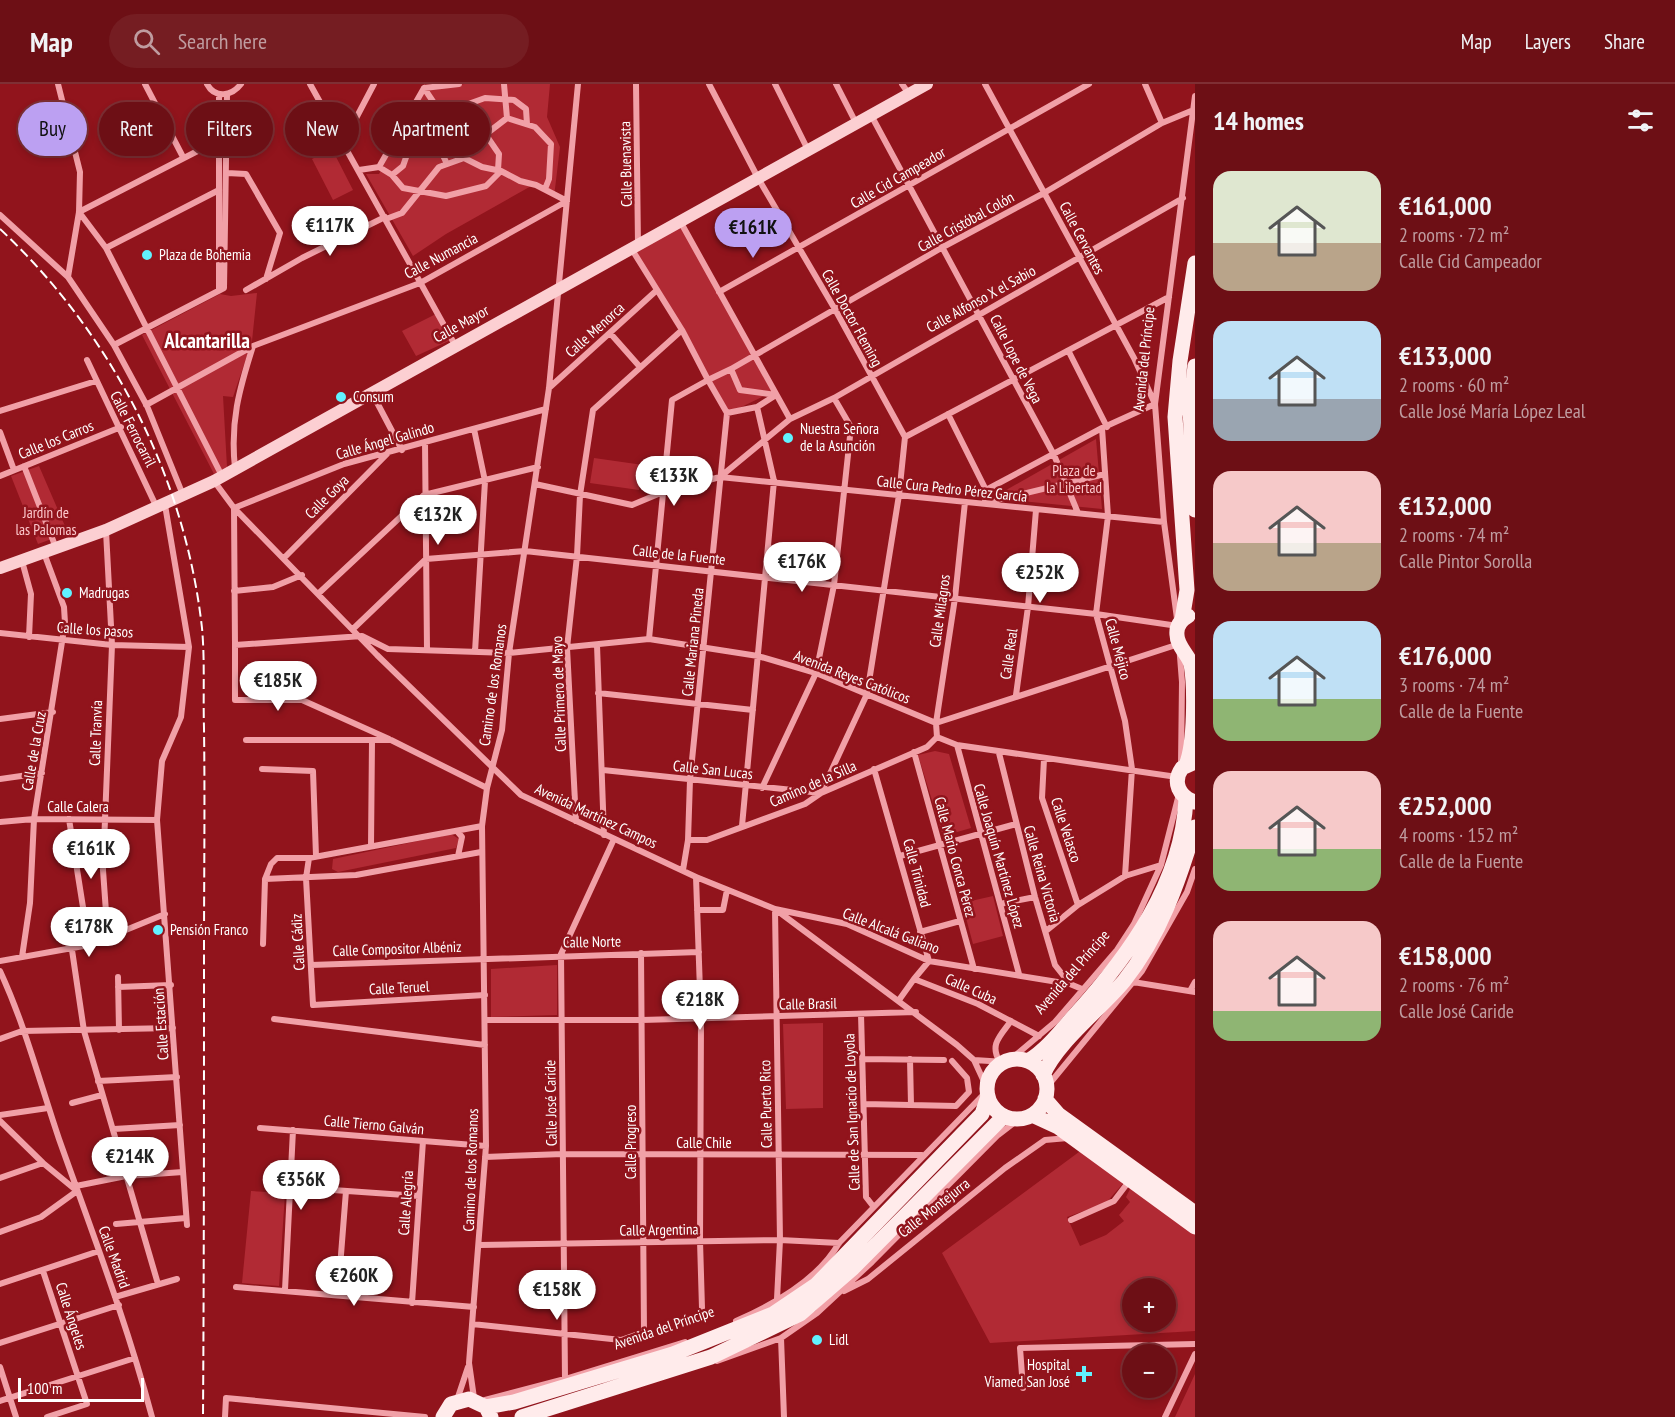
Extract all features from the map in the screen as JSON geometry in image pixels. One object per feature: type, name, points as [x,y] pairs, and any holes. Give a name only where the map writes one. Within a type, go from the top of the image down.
[{"type":"main road","name":"Calle Mayor","points":[[0,568],[106,530],[218,479],[871,115],[906,89],[927,84]]},
{"type":"main road","points":[[1185,620],[1187,590],[1175,417],[1180,361],[1195,263]]},
{"type":"main road","points":[[1195,366],[1190,419],[1195,510]]},
{"type":"main road","name":"Avenida del Príncipe","points":[[1028,1061],[1056,1036],[1108,979],[1146,924],[1166,880],[1181,835],[1185,781],[1194,738],[1193,671],[1186,649],[1176,635],[1185,620]]},
{"type":"main road","points":[[522,1417],[711,1357],[800,1314],[1025,1118],[1045,1087],[1065,1045],[1125,980],[1142,954],[1179,882],[1195,828]]},
{"type":"main road","points":[[1195,1213],[1058,1114],[1045,1087],[1028,1061],[1005,1061],[991,1075],[987,1091],[996,1110],[1025,1118],[1074,1138],[1195,1227]]},
{"type":"main road","name":"Avenida del Príncipe","points":[[482,1406],[514,1402],[673,1354],[773,1314],[816,1285],[982,1114],[987,1091]]},
{"type":"main road","points":[[443,1416],[457,1400],[482,1406]]},
{"type":"street","points":[[68,84],[58,85],[80,172],[79,212],[68,277]]},
{"type":"street","points":[[145,84],[183,157]]},
{"type":"street","points":[[207,84],[210,89],[219,94],[236,91],[241,84]]},
{"type":"street","points":[[310,84],[320,102]]},
{"type":"street","points":[[359,113],[374,84]]},
{"type":"street","points":[[424,88],[459,84]]},
{"type":"street","points":[[504,84],[507,118]]},
{"type":"street","name":"Camino de los Romanos","points":[[457,1400],[469,1364],[486,1146],[482,826],[487,788],[502,730],[509,653],[549,388],[578,84]]},
{"type":"street","name":"Calle Buenavista","points":[[635,246],[636,84]]},
{"type":"street","name":"Calle Doctor Fleming","points":[[709,84],[758,178],[836,311],[905,437]]},
{"type":"street","points":[[775,84],[808,150]]},
{"type":"street","points":[[836,84],[856,123]]},
{"type":"street","name":"Calle Cervantes","points":[[985,84],[1114,325],[1134,358],[1155,404]]},
{"type":"street","name":"Calle Cid Campeador","points":[[719,292],[1089,84]]},
{"type":"street","points":[[1145,84],[1162,123]]},
{"type":"street","points":[[424,88],[433,102]]},
{"type":"street","points":[[379,167],[424,88]]},
{"type":"street","points":[[219,94],[219,102]]},
{"type":"street","points":[[221,288],[227,173],[227,94]]},
{"type":"street","name":"Avenida del Príncipe","points":[[1185,620],[1164,522],[1155,404],[1183,198],[1191,111],[1195,96]]},
{"type":"street","points":[[472,102],[485,98],[514,100],[524,104],[528,114],[527,124]]},
{"type":"street","name":"Calle Cristóbal Colón","points":[[663,492],[672,400],[754,358],[943,247],[1044,193],[1162,123],[1191,111]]},
{"type":"street","name":"Calle Lope de Vega","points":[[871,115],[1054,455],[1078,513]]},
{"type":"street","points":[[507,118],[527,124],[542,133],[552,144],[549,179],[545,189]]},
{"type":"street","points":[[490,132],[507,118]]},
{"type":"street","points":[[359,170],[379,167],[392,175],[404,188],[446,196],[486,186],[500,170],[499,154],[490,141]]},
{"type":"street","points":[[79,212],[186,156]]},
{"type":"street","points":[[219,156],[221,288]]},
{"type":"street","points":[[351,156],[455,345]]},
{"type":"street","points":[[392,175],[403,165],[406,156]]},
{"type":"street","points":[[443,156],[447,164]]},
{"type":"street","points":[[246,290],[302,258],[386,218],[402,213],[439,167],[464,158],[482,167],[500,170],[567,201]]},
{"type":"street","points":[[227,173],[246,174],[280,233],[266,279]]},
{"type":"street","points":[[106,248],[219,190]]},
{"type":"street","name":"Calle Alfonso X el Sabio","points":[[720,477],[790,419],[834,398],[1183,198]]},
{"type":"street","name":"Calle Numancia","points":[[146,405],[253,346],[420,283],[567,201]]},
{"type":"street","name":"Avenida Martínez Campos","points":[[79,212],[106,248],[148,328],[218,479],[234,508],[362,636],[377,655],[492,768],[521,795],[696,877],[775,909],[916,1012],[974,1060],[987,1091]]},
{"type":"street","points":[[0,215],[68,277],[114,345],[146,405],[183,496]]},
{"type":"street","points":[[680,221],[754,358],[790,419]]},
{"type":"street","points":[[635,246],[657,290],[682,330],[727,413],[757,407],[776,395]]},
{"type":"street","points":[[114,345],[221,288]]},
{"type":"street","name":"Calle Menorca","points":[[549,388],[657,290]]},
{"type":"street","points":[[821,793],[867,694],[899,495],[905,437],[1169,297]]},
{"type":"street","name":"Calle Primero de Mayo","points":[[576,821],[567,648],[577,556],[580,495],[593,410],[682,330]]},
{"type":"street","points":[[610,333],[640,367]]},
{"type":"street","points":[[235,469],[233,450],[236,401],[253,346]]},
{"type":"street","points":[[1069,352],[1104,428]]},
{"type":"street","name":"Calle Ferrocarril","points":[[87,360],[161,506]]},
{"type":"street","points":[[731,369],[740,390],[776,395]]},
{"type":"street","points":[[0,411],[96,381]]},
{"type":"street","points":[[372,393],[402,450]]},
{"type":"street","points":[[762,788],[816,673],[834,585],[851,427],[834,398]]},
{"type":"street","points":[[986,490],[1155,404]]},
{"type":"street","points":[[742,826],[774,481],[757,407]]},
{"type":"street","name":"Calle Ángel Galindo","points":[[234,508],[344,464],[402,450],[518,414],[546,409]]},
{"type":"street","name":"Calle Mariana Pineda","points":[[688,840],[690,780],[727,413]]},
{"type":"street","points":[[948,414],[986,490],[985,503],[1105,474]]},
{"type":"street","name":"Calle los Carros","points":[[0,476],[121,427]]},
{"type":"street","name":"Calle Méjico","points":[[1104,428],[1108,516],[1096,614],[1125,721],[1132,770],[1125,876]]},
{"type":"street","points":[[474,429],[485,481],[475,652]]},
{"type":"street","points":[[0,432],[14,471]]},
{"type":"street","points":[[425,442],[427,649]]},
{"type":"street","name":"Calle Goya","points":[[284,558],[388,453]]},
{"type":"street","points":[[24,466],[57,548]]},
{"type":"street","points":[[319,593],[424,495],[538,467]]},
{"type":"street","points":[[536,484],[632,505],[663,492],[720,477]]},
{"type":"street","name":"Calle Cura Pedro Pérez García","points":[[720,477],[1164,522]]},
{"type":"street","points":[[649,639],[663,492]]},
{"type":"street","name":"Calle Milagros","points":[[936,723],[965,502]]},
{"type":"street","name":"Calle Estación","points":[[140,1223],[187,1221],[157,820],[162,761],[181,717],[189,647],[161,506]]},
{"type":"street","points":[[234,508],[235,700],[302,700],[391,740],[487,788]]},
{"type":"street","name":"Calle Real","points":[[1016,695],[1028,607],[1036,510]]},
{"type":"street","name":"Calle Tranvía","points":[[106,530],[112,645],[103,870],[107,926],[114,936]]},
{"type":"street","name":"Calle de la Fuente","points":[[426,559],[525,551],[1028,607],[1185,620]]},
{"type":"street","name":"Calle de la Cruz","points":[[22,957],[30,903],[34,819],[64,641],[64,607],[44,553]]},
{"type":"street","points":[[354,628],[426,559]]},
{"type":"street","points":[[22,561],[31,594],[29,637]]},
{"type":"street","points":[[234,591],[273,587],[302,576]]},
{"type":"street","name":"Calle los pasos","points":[[0,633],[112,645],[189,647]]},
{"type":"street","points":[[235,645],[362,636]]},
{"type":"street","name":"Avenida Reyes Católicos","points":[[362,636],[388,649],[509,653],[649,639],[704,646],[758,656],[816,673],[936,723]]},
{"type":"street","points":[[597,645],[604,835]]},
{"type":"street","points":[[1185,781],[1132,770],[999,753],[957,745],[937,738],[936,723],[1110,665],[1186,649]]},
{"type":"street","points":[[598,693],[753,710]]},
{"type":"street","points":[[0,719],[53,712]]},
{"type":"street","name":"Camino de la Silla","points":[[688,840],[707,840],[805,804],[821,793],[927,747],[937,738]]},
{"type":"street","points":[[246,740],[391,740]]},
{"type":"street","points":[[371,846],[372,741]]},
{"type":"street","name":"Calle Joaquín Martínez López","points":[[957,745],[1019,974]]},
{"type":"street","name":"Calle Mario Conca Pérez","points":[[914,752],[974,969]]},
{"type":"street","name":"Calle Reina Victoria","points":[[999,753],[1035,897],[1055,965],[1070,984]]},
{"type":"street","name":"Calle Velasco","points":[[1044,759],[1042,798],[1078,905]]},
{"type":"street","name":"Calle Cádiz","points":[[262,769],[313,771],[313,857],[306,878],[314,1005]]},
{"type":"street","name":"Calle Trinidad","points":[[874,769],[929,961]]},
{"type":"street","name":"Calle San Lucas","points":[[603,770],[821,793]]},
{"type":"street","points":[[0,779],[42,773]]},
{"type":"street","name":"Avenida del Príncipe","points":[[1005,1061],[1055,1022],[1123,942],[1146,902],[1161,865],[1185,781]]},
{"type":"street","name":"Calle Calera","points":[[0,822],[34,819],[157,820]]},
{"type":"street","points":[[69,819],[89,945]]},
{"type":"street","points":[[900,856],[1016,824]]},
{"type":"street","points":[[263,944],[265,879],[270,864],[277,858],[313,857],[482,826]]},
{"type":"street","points":[[457,831],[462,837],[458,856]]},
{"type":"street","name":"Calle José Caride","points":[[565,1379],[561,954],[614,839]]},
{"type":"street","points":[[683,870],[688,840]]},
{"type":"street","points":[[265,879],[356,875],[481,852]]},
{"type":"street","points":[[1046,931],[1078,905],[1125,876],[1161,865]]},
{"type":"street","points":[[1045,1087],[1142,971],[1194,878],[1195,869]]},
{"type":"street","points":[[696,877],[701,1019],[702,1308]]},
{"type":"street","points":[[697,910],[720,913],[723,910],[727,890]]},
{"type":"street","points":[[1000,904],[1035,897]]},
{"type":"street","name":"Calle Alcalá Galiano","points":[[775,909],[847,924],[929,961],[1070,984]]},
{"type":"street","name":"Calle Puerto Rico","points":[[775,909],[780,1240],[777,1299]]},
{"type":"street","points":[[0,961],[72,950],[114,936],[165,914]]},
{"type":"street","points":[[920,932],[960,921]]},
{"type":"street","points":[[72,950],[84,1031],[158,1284]]},
{"type":"street","name":"Calle Norte","points":[[485,958],[561,954],[699,952]]},
{"type":"street","name":"Calle Progreso","points":[[565,1334],[621,1340],[644,1332],[642,953]]},
{"type":"street","name":"Calle Compositor Albéniz","points":[[311,965],[485,958]]},
{"type":"street","points":[[899,1000],[929,961]]},
{"type":"street","name":"Calle Madrid","points":[[0,971],[15,1004],[48,1108],[119,1305],[152,1417]]},
{"type":"street","points":[[118,978],[119,1030]]},
{"type":"street","name":"Calle Cuba","points":[[914,979],[978,1004],[1039,1036]]},
{"type":"street","points":[[1133,982],[1192,991],[1195,982]]},
{"type":"street","points":[[1070,984],[1082,989]]},
{"type":"street","points":[[118,987],[171,985]]},
{"type":"street","name":"Calle Teruel","points":[[314,1005],[485,995]]},
{"type":"street","name":"Calle Brasil","points":[[485,1020],[701,1019],[916,1012]]},
{"type":"street","name":"Calle de San Ignacio de Loyola","points":[[861,1014],[867,1197],[873,1206]]},
{"type":"street","points":[[274,1019],[485,1045]]},
{"type":"street","points":[[1005,1061],[994,1053],[995,1043],[1011,1021]]},
{"type":"street","points":[[0,1039],[22,1031],[173,1028]]},
{"type":"street","points":[[862,1059],[948,1060],[967,1078],[969,1092],[956,1106],[864,1104]]},
{"type":"street","points":[[910,1059],[911,1105]]},
{"type":"street","points":[[974,1060],[1005,1061]]},
{"type":"street","points":[[98,1081],[177,1077]]},
{"type":"street","name":"Avenida del Príncipe","points":[[482,1406],[699,1338],[764,1309],[828,1262],[839,1243],[873,1206],[987,1091]]},
{"type":"street","points":[[72,1103],[102,1095]]},
{"type":"street","points":[[0,1115],[48,1108]]},
{"type":"street","points":[[539,1417],[706,1366],[781,1338],[817,1313],[838,1294],[998,1135],[1025,1118],[1048,1132],[1045,1140],[1074,1138]]},
{"type":"street","points":[[0,1121],[43,1163],[76,1188]]},
{"type":"street","points":[[114,1129],[180,1125]]},
{"type":"street","name":"Calle Tierno Galván","points":[[260,1128],[486,1146]]},
{"type":"street","points":[[285,1290],[293,1130]]},
{"type":"street","name":"Calle Montejurra","points":[[838,1294],[868,1279],[1005,1168],[1045,1140]]},
{"type":"street","name":"Calle Alegría","points":[[412,1302],[423,1141]]},
{"type":"street","name":"Calle Chile","points":[[485,1157],[563,1154],[922,1155]]},
{"type":"street","points":[[0,1178],[43,1163]]},
{"type":"street","points":[[0,1232],[41,1217],[76,1188],[126,1176],[183,1172]]},
{"type":"street","points":[[1071,1220],[1114,1201],[1131,1180]]},
{"type":"street","points":[[290,1187],[419,1196]]},
{"type":"street","points":[[338,1293],[346,1191]]},
{"type":"street","points":[[116,1224],[140,1223]]},
{"type":"street","name":"Calle Argentina","points":[[480,1245],[780,1240],[839,1243]]},
{"type":"street","points":[[0,1284],[99,1251]]},
{"type":"street","name":"Calle Ángeles","points":[[43,1271],[87,1404],[47,1417]]},
{"type":"street","points":[[115,1297],[177,1279]]},
{"type":"street","points":[[236,1287],[338,1293],[474,1307]]},
{"type":"street","points":[[0,1343],[119,1305]]},
{"type":"street","points":[[472,1324],[565,1334]]},
{"type":"street","points":[[781,1338],[784,1417]]},
{"type":"street","points":[[1023,1388],[1020,1348],[1195,1344]]},
{"type":"street","points":[[1165,1417],[1195,1354]]},
{"type":"street","points":[[0,1401],[135,1358]]},
{"type":"street","name":"Camino de los Romanos","points":[[469,1364],[482,1406]]},
{"type":"street","points":[[0,1367],[16,1417]]},
{"type":"street","points":[[225,1417],[226,1398],[425,1417],[443,1416]]},
{"type":"green space","points":[[465,84],[550,84],[547,117],[560,147],[554,197],[533,185],[446,234],[413,256],[366,174],[379,174],[388,156],[490,156],[490,102],[417,102],[424,88]]},
{"type":"green space","points":[[318,156],[336,156],[353,190],[333,200],[312,159]]},
{"type":"green space","points":[[680,221],[772,392],[729,413],[631,248]]},
{"type":"green space","points":[[257,293],[252,341],[233,397],[223,396],[227,467],[214,474],[142,335],[220,294],[231,296]]},
{"type":"green space","points":[[436,314],[451,340],[416,356],[402,331]]},
{"type":"green space","name":"Plaza de la Libertad","points":[[1096,439],[1102,509],[992,498]]},
{"type":"green space","points":[[594,458],[643,465],[639,490],[590,483]]},
{"type":"green space","name":"Jardín de las Palomas","points":[[39,466],[68,533],[38,544],[11,476]]},
{"type":"green space","points":[[935,751],[949,754],[971,828],[943,836],[918,755]]},
{"type":"green space","points":[[451,834],[459,839],[456,848],[338,872],[332,869],[333,859]]},
{"type":"green space","points":[[993,896],[1003,936],[973,944],[962,903]]},
{"type":"green space","points":[[557,965],[557,1015],[491,1017],[491,969]]},
{"type":"green space","points":[[823,1023],[823,1108],[786,1109],[783,1024]]},
{"type":"green space","points":[[1083,1149],[1126,1180],[1106,1203],[1067,1217],[1080,1246],[1106,1235],[1124,1221],[1119,1215],[1130,1202],[1126,1197],[1132,1185],[1195,1233],[1195,1331],[990,1343],[942,1253]]},
{"type":"green space","points":[[251,1191],[285,1193],[279,1286],[242,1283]]},
{"type":"green space","points":[[1195,1374],[1195,1417],[1175,1417]]},
{"type":"railway","points":[[0,229],[40,270],[76,314],[108,361],[136,410],[160,462],[179,516],[193,571],[202,628],[204,665],[203,1417]]},
{"type":"place","name":"Plaza de Bohemia","points":[[147,255]]},
{"type":"place","name":"Consum","points":[[341,397]]},
{"type":"place","name":"Nuestra Señora de la Asunción","points":[[788,438]]},
{"type":"place","name":"Madrugas","points":[[67,593]]},
{"type":"place","name":"Pensión Franco","points":[[158,930]]},
{"type":"place","name":"Lidl","points":[[817,1340]]},
{"type":"place","name":"Hospital Viamed San José","points":[[1084,1374]]},
{"type":"district","name":"Alcantarilla","points":[[207,341]]}]
